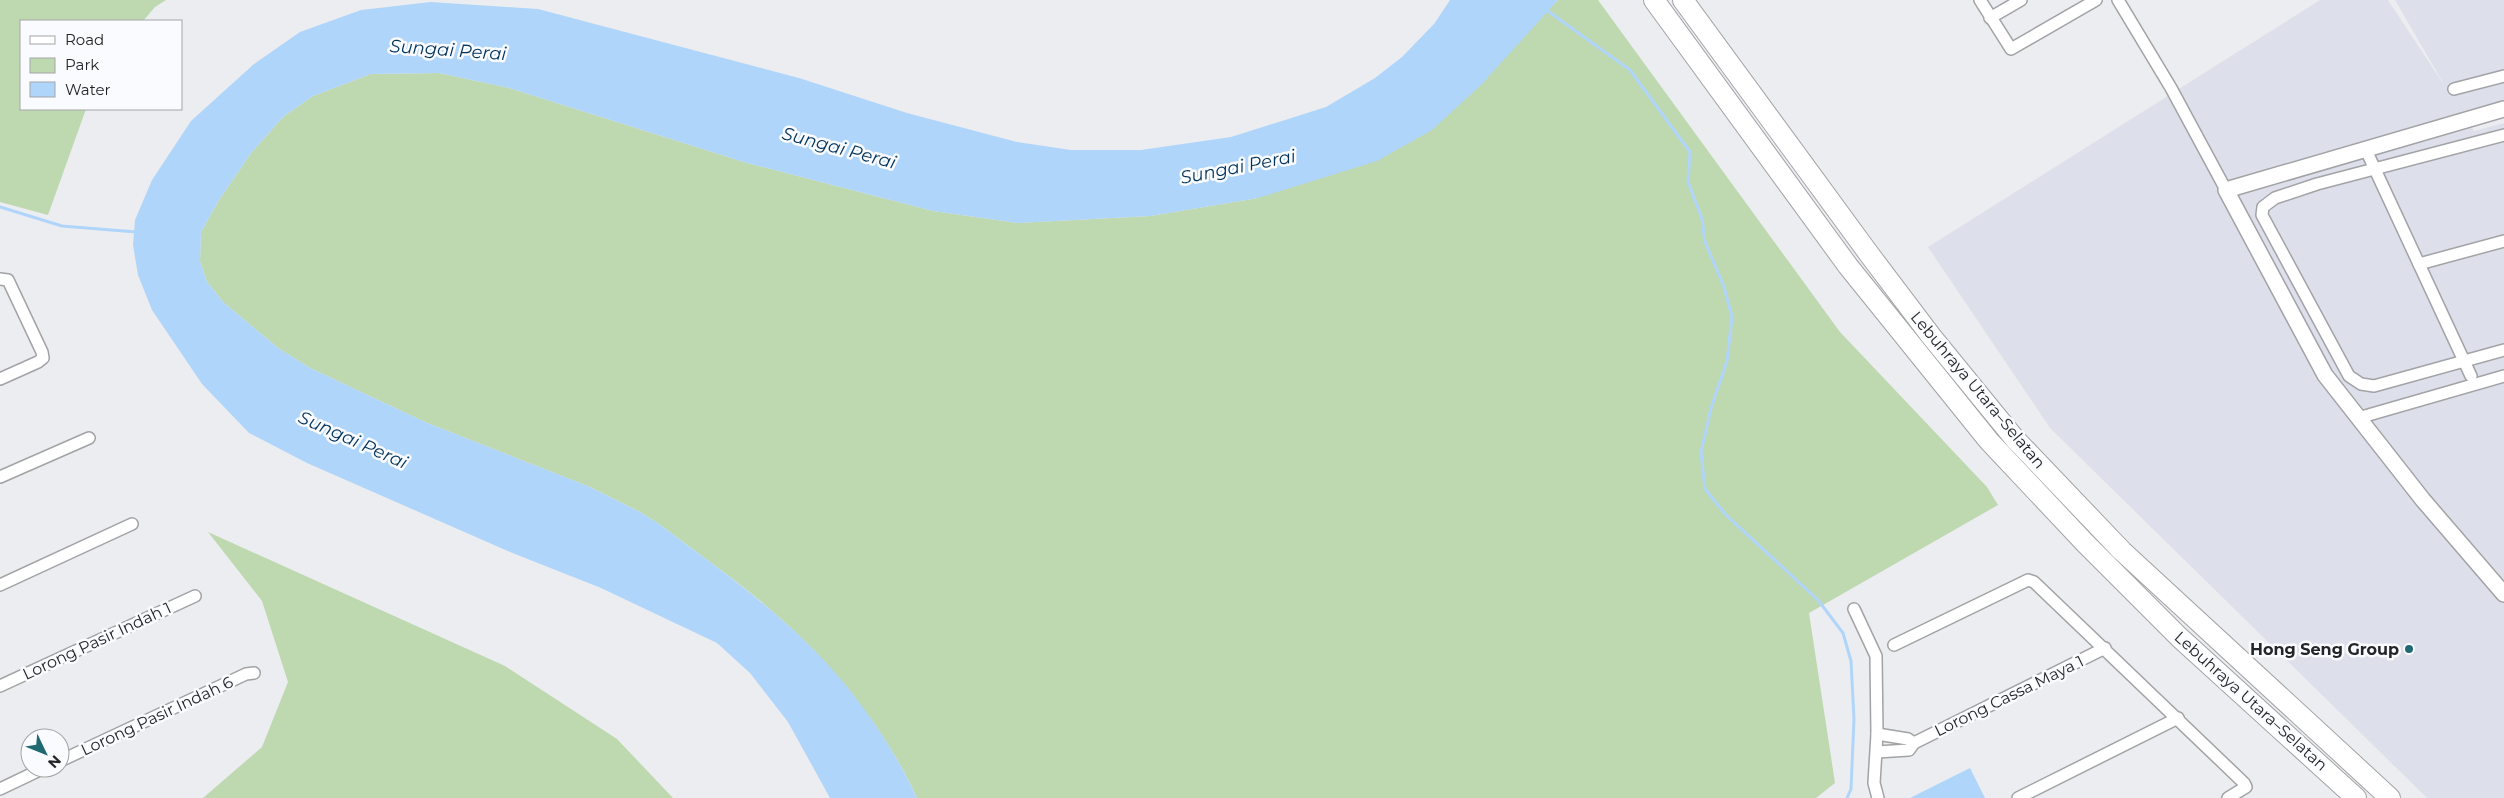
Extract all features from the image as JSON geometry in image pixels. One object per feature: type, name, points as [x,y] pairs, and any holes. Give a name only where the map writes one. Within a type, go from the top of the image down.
[{"type":"highway","name":"Lebuhraya Utara–Selatan","points":[[1684,1],[1874,262],[2015,440],[2122,551],[2390,798]]},
{"type":"highway","name":"Lebuhraya Utara–Selatan","points":[[1660,8],[1848,266],[1989,441],[2085,543],[2179,637],[2356,798]]},
{"type":"main road","points":[[2504,109],[2226,190],[2325,375],[2423,500],[2504,594]]},
{"type":"street","points":[[1980,0],[2011,49],[2096,0]]},
{"type":"street","points":[[1990,18],[2021,0]]},
{"type":"street","points":[[2118,0],[2140,32],[2226,190]]},
{"type":"street","points":[[2454,89],[2504,76]]},
{"type":"street","points":[[2504,134],[2374,168],[2276,198],[2263,207],[2262,215],[2349,376],[2362,384],[2374,386],[2504,350]]},
{"type":"street","points":[[2366,150],[2471,376]]},
{"type":"street","points":[[2419,264],[2504,241]]},
{"type":"street","points":[[0,279],[8,280],[42,352],[43,358],[0,379]]},
{"type":"street","points":[[2358,418],[2504,376]]},
{"type":"street","points":[[0,477],[89,438]]},
{"type":"street","points":[[0,585],[132,524]]},
{"type":"street","points":[[1894,645],[2028,580],[2034,582],[2244,783],[2246,788],[2228,798]]},
{"type":"street","name":"Lorong Pasir Indah 1","points":[[0,686],[195,596]]},
{"type":"street","points":[[1854,609],[1876,656],[1877,752],[1874,783],[1878,798]]},
{"type":"street","name":"Lorong Cassa Maya 1","points":[[1877,752],[1909,750],[1914,743],[2105,648]]},
{"type":"street","name":"Lorong Pasir Indah 6","points":[[70,756],[246,674],[254,674]]},
{"type":"street","points":[[2018,798],[2178,718]]},
{"type":"street","name":"Lorong Cassa Maya 1","points":[[1877,734],[1908,739],[1914,743]]},
{"type":"street","points":[[0,789],[23,778]]},
{"type":"shaded area","points":[[2320,0],[2388,0],[2446,88],[2395,0],[2504,0],[2504,100],[2462,112],[2474,131],[2504,123],[2504,798],[2427,798],[2050,428],[1928,247]]},
{"type":"green space","points":[[0,0],[166,0],[155,7],[144,20],[20,20],[20,110],[86,110],[48,215],[0,202]]},
{"type":"green space","points":[[1558,0],[1598,0],[1840,332],[1987,487],[1998,505],[1809,613],[1835,783],[1816,798],[917,798],[876,726],[840,680],[802,638],[722,570],[640,512],[590,487],[425,422],[310,368],[278,348],[223,302],[207,282],[200,261],[201,232],[219,200],[251,153],[283,117],[313,96],[371,74],[439,73],[509,88],[747,163],[933,211],[1018,223],[1150,216],[1258,198],[1545,13]]},
{"type":"green space","points":[[208,532],[505,666],[617,739],[673,798],[203,798],[262,747],[288,682],[262,601]]},
{"type":"water","name":"Sungai Perai","points":[[1450,0],[1558,0],[1481,85],[1432,130],[1377,161],[1258,198],[1150,216],[1018,223],[933,211],[747,163],[509,88],[439,73],[371,74],[313,96],[283,117],[251,153],[219,200],[201,232],[200,261],[207,282],[223,302],[278,348],[310,368],[425,422],[590,487],[640,512],[659,524],[752,595],[803,639],[822,659],[859,702],[875,725],[905,773],[917,798],[830,798],[788,722],[750,673],[717,643],[601,588],[510,552],[307,463],[249,433],[202,384],[152,310],[138,275],[133,245],[135,220],[152,180],[191,121],[254,64],[300,32],[361,10],[431,2],[538,9],[799,78],[907,113],[1017,142],[1071,150],[1141,150],[1231,137],[1326,107],[1375,78],[1402,57],[1434,24]]},
{"type":"water","points":[[1970,768],[1985,798],[1910,798]]},
{"type":"waterway","points":[[1545,9],[1630,70],[1690,152],[1688,182],[1702,219],[1705,242],[1724,287],[1732,317],[1727,361],[1711,408],[1701,452],[1705,489],[1726,515],[1818,600],[1843,633],[1851,661],[1854,719],[1851,789],[1847,798]]},
{"type":"waterway","points":[[0,207],[62,226],[136,232]]},
{"type":"place","name":"Hong Seng Group","points":[[2409,649]]}]
